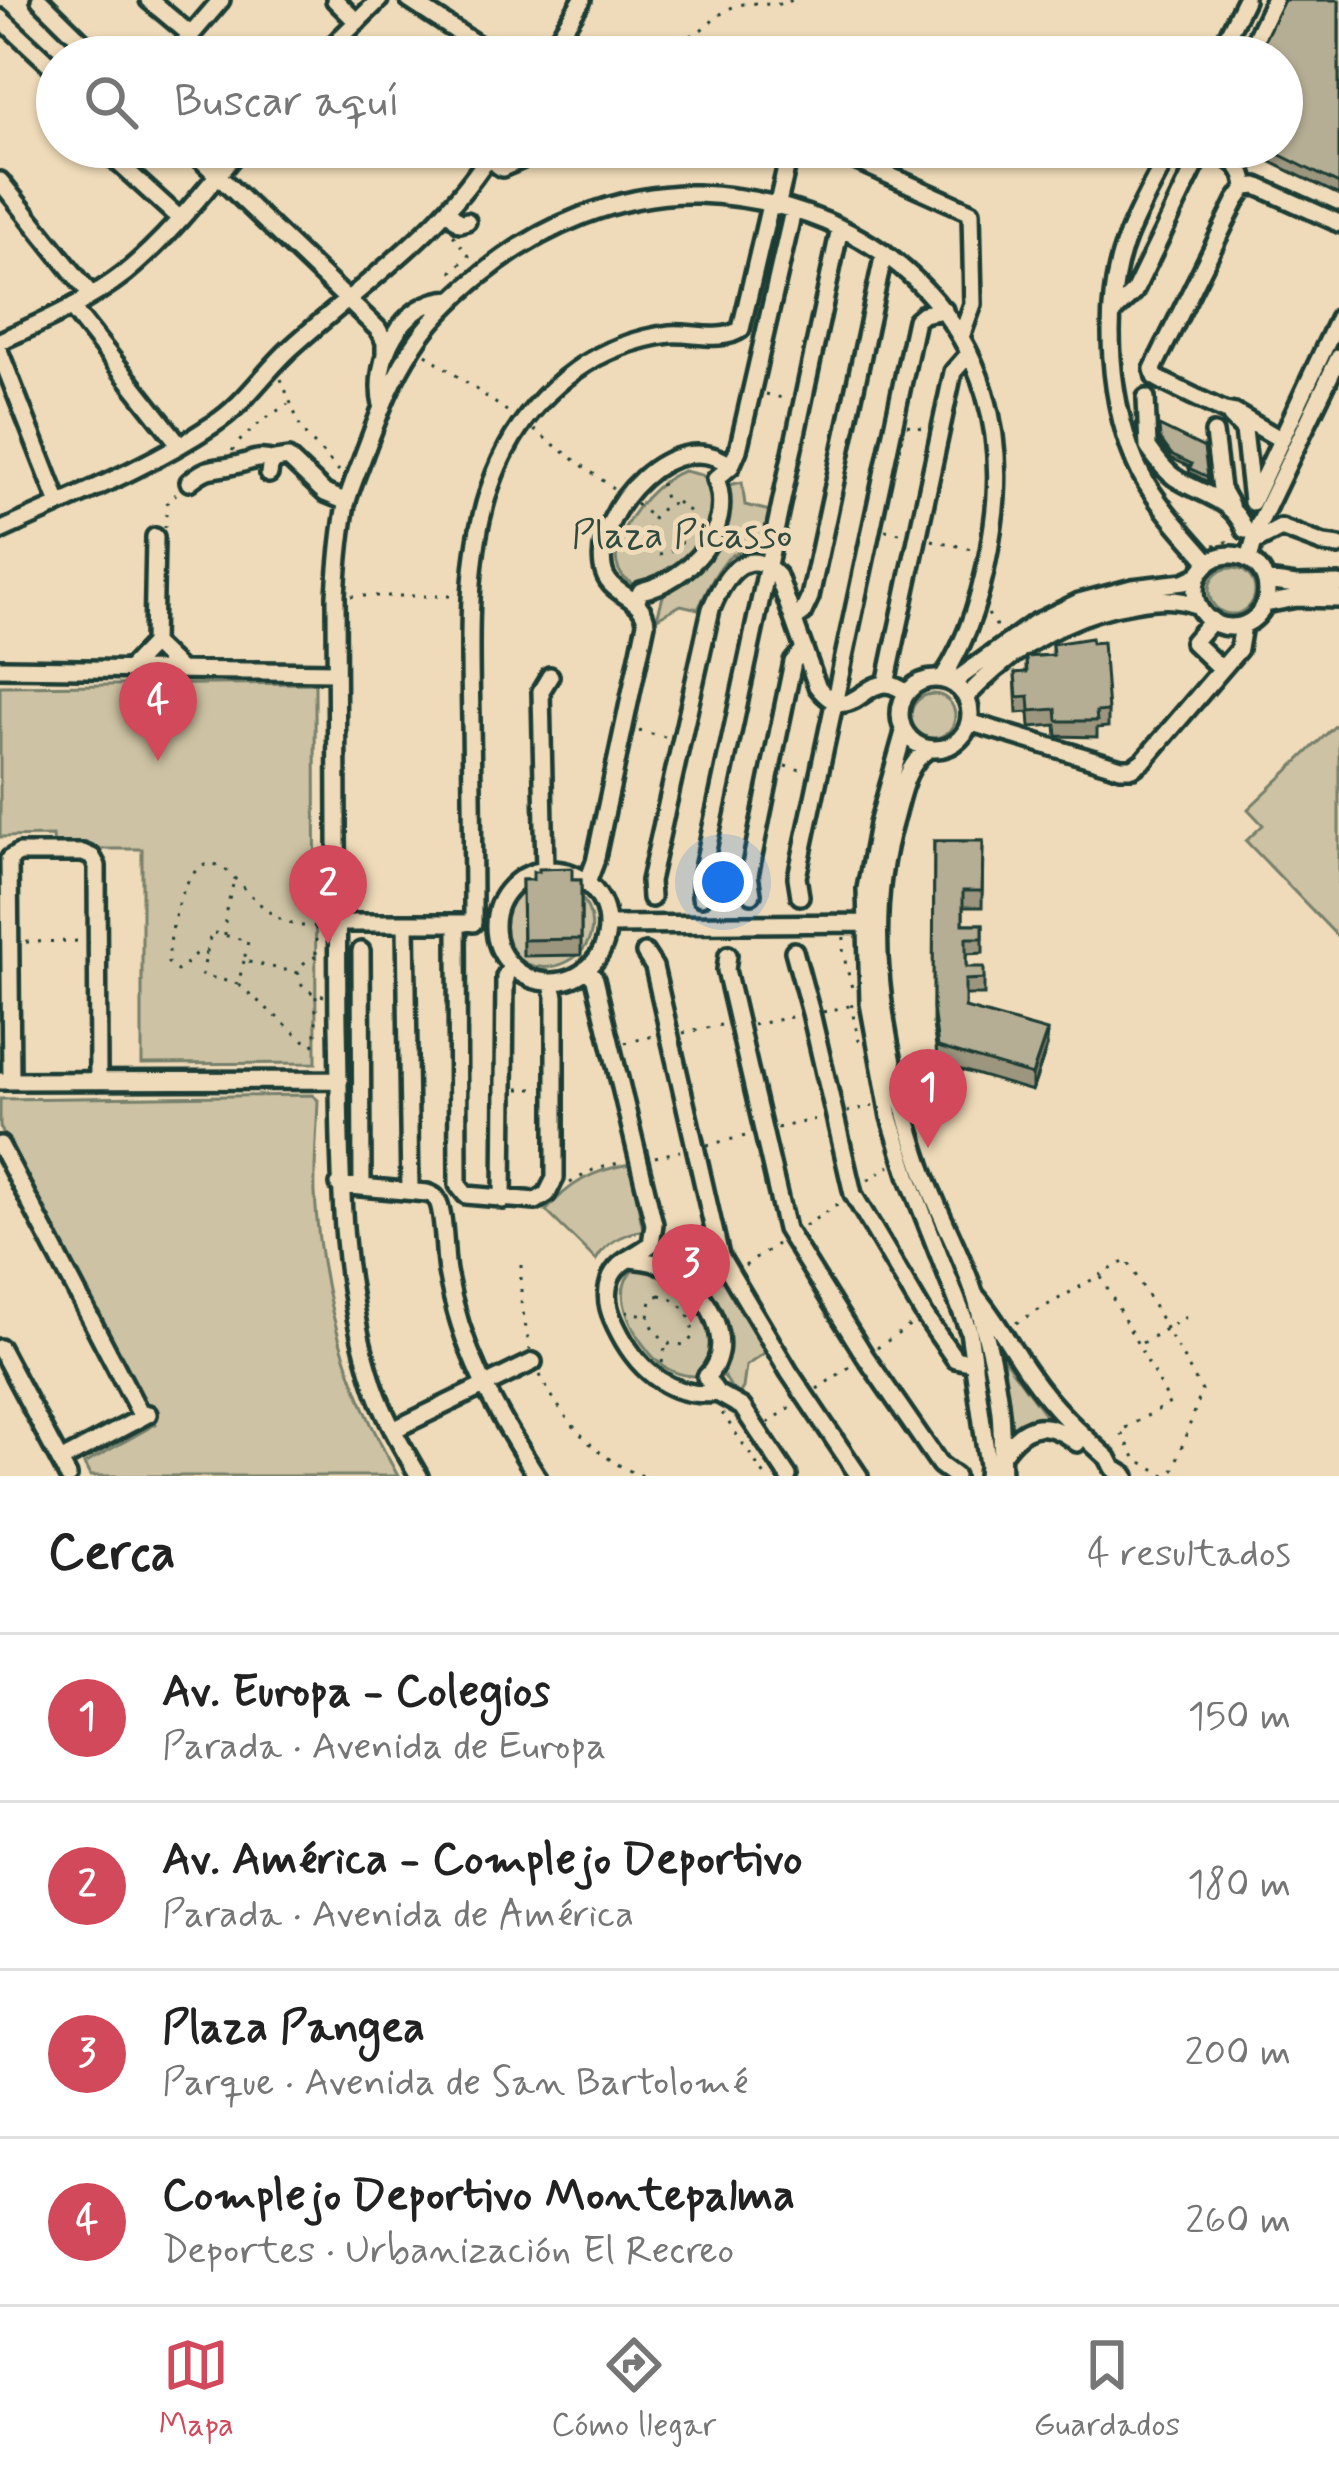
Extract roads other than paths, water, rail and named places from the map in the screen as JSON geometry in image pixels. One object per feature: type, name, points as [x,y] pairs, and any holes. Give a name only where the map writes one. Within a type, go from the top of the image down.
[{"type":"street","points":[[40,0],[77,36]]},
{"type":"street","points":[[148,0],[191,35],[221,0]]},
{"type":"street","points":[[335,0],[357,22]]},
{"type":"street","points":[[342,36],[379,0]]},
{"type":"street","points":[[409,0],[464,36]]},
{"type":"street","points":[[560,36],[582,0]]},
{"type":"street","points":[[1227,36],[1245,0]]},
{"type":"street","points":[[1257,36],[1274,0]]},
{"type":"street","points":[[0,18],[36,51]]},
{"type":"street","points":[[124,168],[179,219]]},
{"type":"street","points":[[209,168],[378,329],[386,342],[379,378],[382,405]]},
{"type":"street","points":[[0,341],[71,307],[123,274],[224,168]]},
{"type":"street","points":[[0,531],[219,421],[443,214],[480,168]]},
{"type":"street","points":[[636,602],[641,591],[674,579],[701,553],[719,519],[722,501],[716,479],[731,466],[738,450],[787,168]]},
{"type":"street","points":[[873,168],[971,212],[973,304],[961,337]]},
{"type":"street","points":[[1162,168],[1118,265],[1111,360],[1123,422],[1141,474],[1204,568],[1198,606]]},
{"type":"street","points":[[1112,313],[1134,292],[1194,168]]},
{"type":"street","points":[[1242,168],[1246,187]]},
{"type":"street","points":[[0,181],[91,295]]},
{"type":"street","points":[[1280,439],[1155,377],[1153,369],[1246,187],[1257,186],[1339,223]]},
{"type":"street","points":[[418,1476],[375,1390],[352,1302],[343,1242],[336,923],[336,596],[350,494],[382,405],[413,345],[452,299],[497,261],[539,233],[612,206],[693,194],[780,208],[840,228],[884,253],[914,276],[944,310],[961,337],[988,405],[997,468],[991,545],[976,605],[947,681]]},
{"type":"street","points":[[551,982],[555,995],[555,1178],[551,1189],[536,1201],[466,1196],[458,1184],[469,596],[478,524],[496,473],[523,423],[578,368],[615,349],[669,334],[729,336],[741,329],[780,208]]},
{"type":"street","points":[[443,214],[460,223],[467,221]]},
{"type":"street","points":[[701,897],[700,878],[840,228]]},
{"type":"street","points":[[794,620],[810,597],[884,253]]},
{"type":"street","points":[[385,353],[418,310],[442,298],[452,299]]},
{"type":"street","points":[[71,307],[179,445]]},
{"type":"street","points":[[800,896],[797,878],[916,320],[944,310]]},
{"type":"street","points":[[1241,557],[1259,524],[1338,319]]},
{"type":"street","points":[[378,329],[400,328]]},
{"type":"street","points":[[0,353],[59,504]]},
{"type":"street","points":[[886,684],[953,372],[968,356]]},
{"type":"street","points":[[1252,502],[1280,439],[1339,357]]},
{"type":"street","points":[[1146,398],[1151,452],[1173,476],[1233,509]]},
{"type":"street","points":[[1224,411],[1244,430],[1252,502],[1250,536]]},
{"type":"street","points":[[1214,433],[1221,489],[1250,536]]},
{"type":"street","points":[[587,883],[646,622],[645,610],[605,578],[601,562],[605,536],[626,497],[658,468],[698,453],[731,466]]},
{"type":"street","points":[[189,482],[212,466],[268,458],[272,467],[284,457],[325,493],[350,494]]},
{"type":"street","points":[[1250,536],[1281,528],[1339,547]]},
{"type":"street","points":[[128,670],[153,644],[155,537]]},
{"type":"street","points":[[947,681],[966,697],[969,722],[958,740],[929,749],[904,732],[899,712],[906,692],[922,680],[947,681],[1035,623],[1079,602],[1132,588],[1184,582],[1204,568],[1241,557]]},
{"type":"street","points":[[966,697],[1021,648],[1080,617],[1115,606],[1178,599],[1198,606],[1212,620],[1230,627],[1243,625],[1265,604],[1266,581],[1263,572],[1241,557]]},
{"type":"street","points":[[651,898],[650,881],[711,608],[724,582],[739,566],[747,562],[768,566],[778,575],[818,686],[828,698],[854,701],[886,684],[906,692]]},
{"type":"street","points":[[1266,581],[1339,584]]},
{"type":"street","points":[[1265,604],[1339,598]]},
{"type":"street","points":[[1212,620],[1193,642],[1221,669]]},
{"type":"street","points":[[969,722],[1132,768],[1239,649],[1243,625]]},
{"type":"street","points":[[968,627],[968,644],[990,655]]},
{"type":"street","points":[[153,644],[180,670]]},
{"type":"street","points":[[752,894],[749,875],[793,662],[804,649]]},
{"type":"street","points":[[0,668],[336,672]]},
{"type":"street","points":[[545,870],[541,691],[550,676]]},
{"type":"street","points":[[904,732],[870,857],[865,923],[869,1003],[890,1117],[908,1178],[969,1331],[987,1476]]},
{"type":"street","points":[[929,749],[911,768],[885,852],[880,958],[890,1043],[907,1118],[924,1173],[974,1294],[992,1365],[1000,1411],[1002,1476]]},
{"type":"street","points":[[98,1081],[97,866],[83,853],[19,853],[8,863],[5,1081],[98,1081],[340,1080]]},
{"type":"street","points":[[336,923],[465,923],[484,929],[512,966],[530,978],[551,982],[586,970],[603,947],[607,925],[603,903],[587,883],[572,873],[545,870],[519,879],[465,923]]},
{"type":"street","points":[[499,948],[494,927],[504,895]]},
{"type":"street","points":[[607,925],[865,923]]},
{"type":"street","points":[[406,924],[410,1191]]},
{"type":"street","points":[[362,951],[362,1187]]},
{"type":"street","points":[[794,951],[853,1194],[925,1316],[956,1359],[974,1363]]},
{"type":"street","points":[[644,953],[654,967],[720,1256],[859,1476]]},
{"type":"street","points":[[728,955],[726,970],[737,1021],[790,1236],[940,1465],[955,1476]]},
{"type":"street","points":[[503,1200],[505,977],[512,966]]},
{"type":"street","points":[[586,970],[595,980],[653,1210],[653,1238],[646,1249],[612,1274],[608,1309],[634,1357],[658,1379],[683,1392],[717,1393]]},
{"type":"street","points":[[0,1145],[147,1415],[64,1468],[0,1348]]},
{"type":"street","points":[[340,1185],[432,1194],[439,1202],[454,1310],[471,1360],[537,1476]]},
{"type":"street","points":[[628,1259],[662,1265],[688,1281],[703,1299],[720,1342],[717,1363],[706,1377],[717,1393],[742,1407],[788,1476]]},
{"type":"street","points":[[974,1294],[1053,1406],[1108,1458],[1116,1473]]},
{"type":"street","points":[[392,1430],[533,1362]]},
{"type":"street","points":[[1002,1454],[1020,1434],[1041,1426],[1060,1429],[1116,1473]]},
{"type":"place","name":"Complejo Deportivo Montepalma","points":[[158,761]]},
{"type":"place","name":"Av. América - Complejo Deportivo","points":[[328,944]]},
{"type":"place","name":"Av. Europa - Colegios","points":[[928,1148]]},
{"type":"place","name":"Plaza Pangea","points":[[691,1323]]},
{"type":"park label","name":"Plaza Picasso","points":[[682,533]]}]
